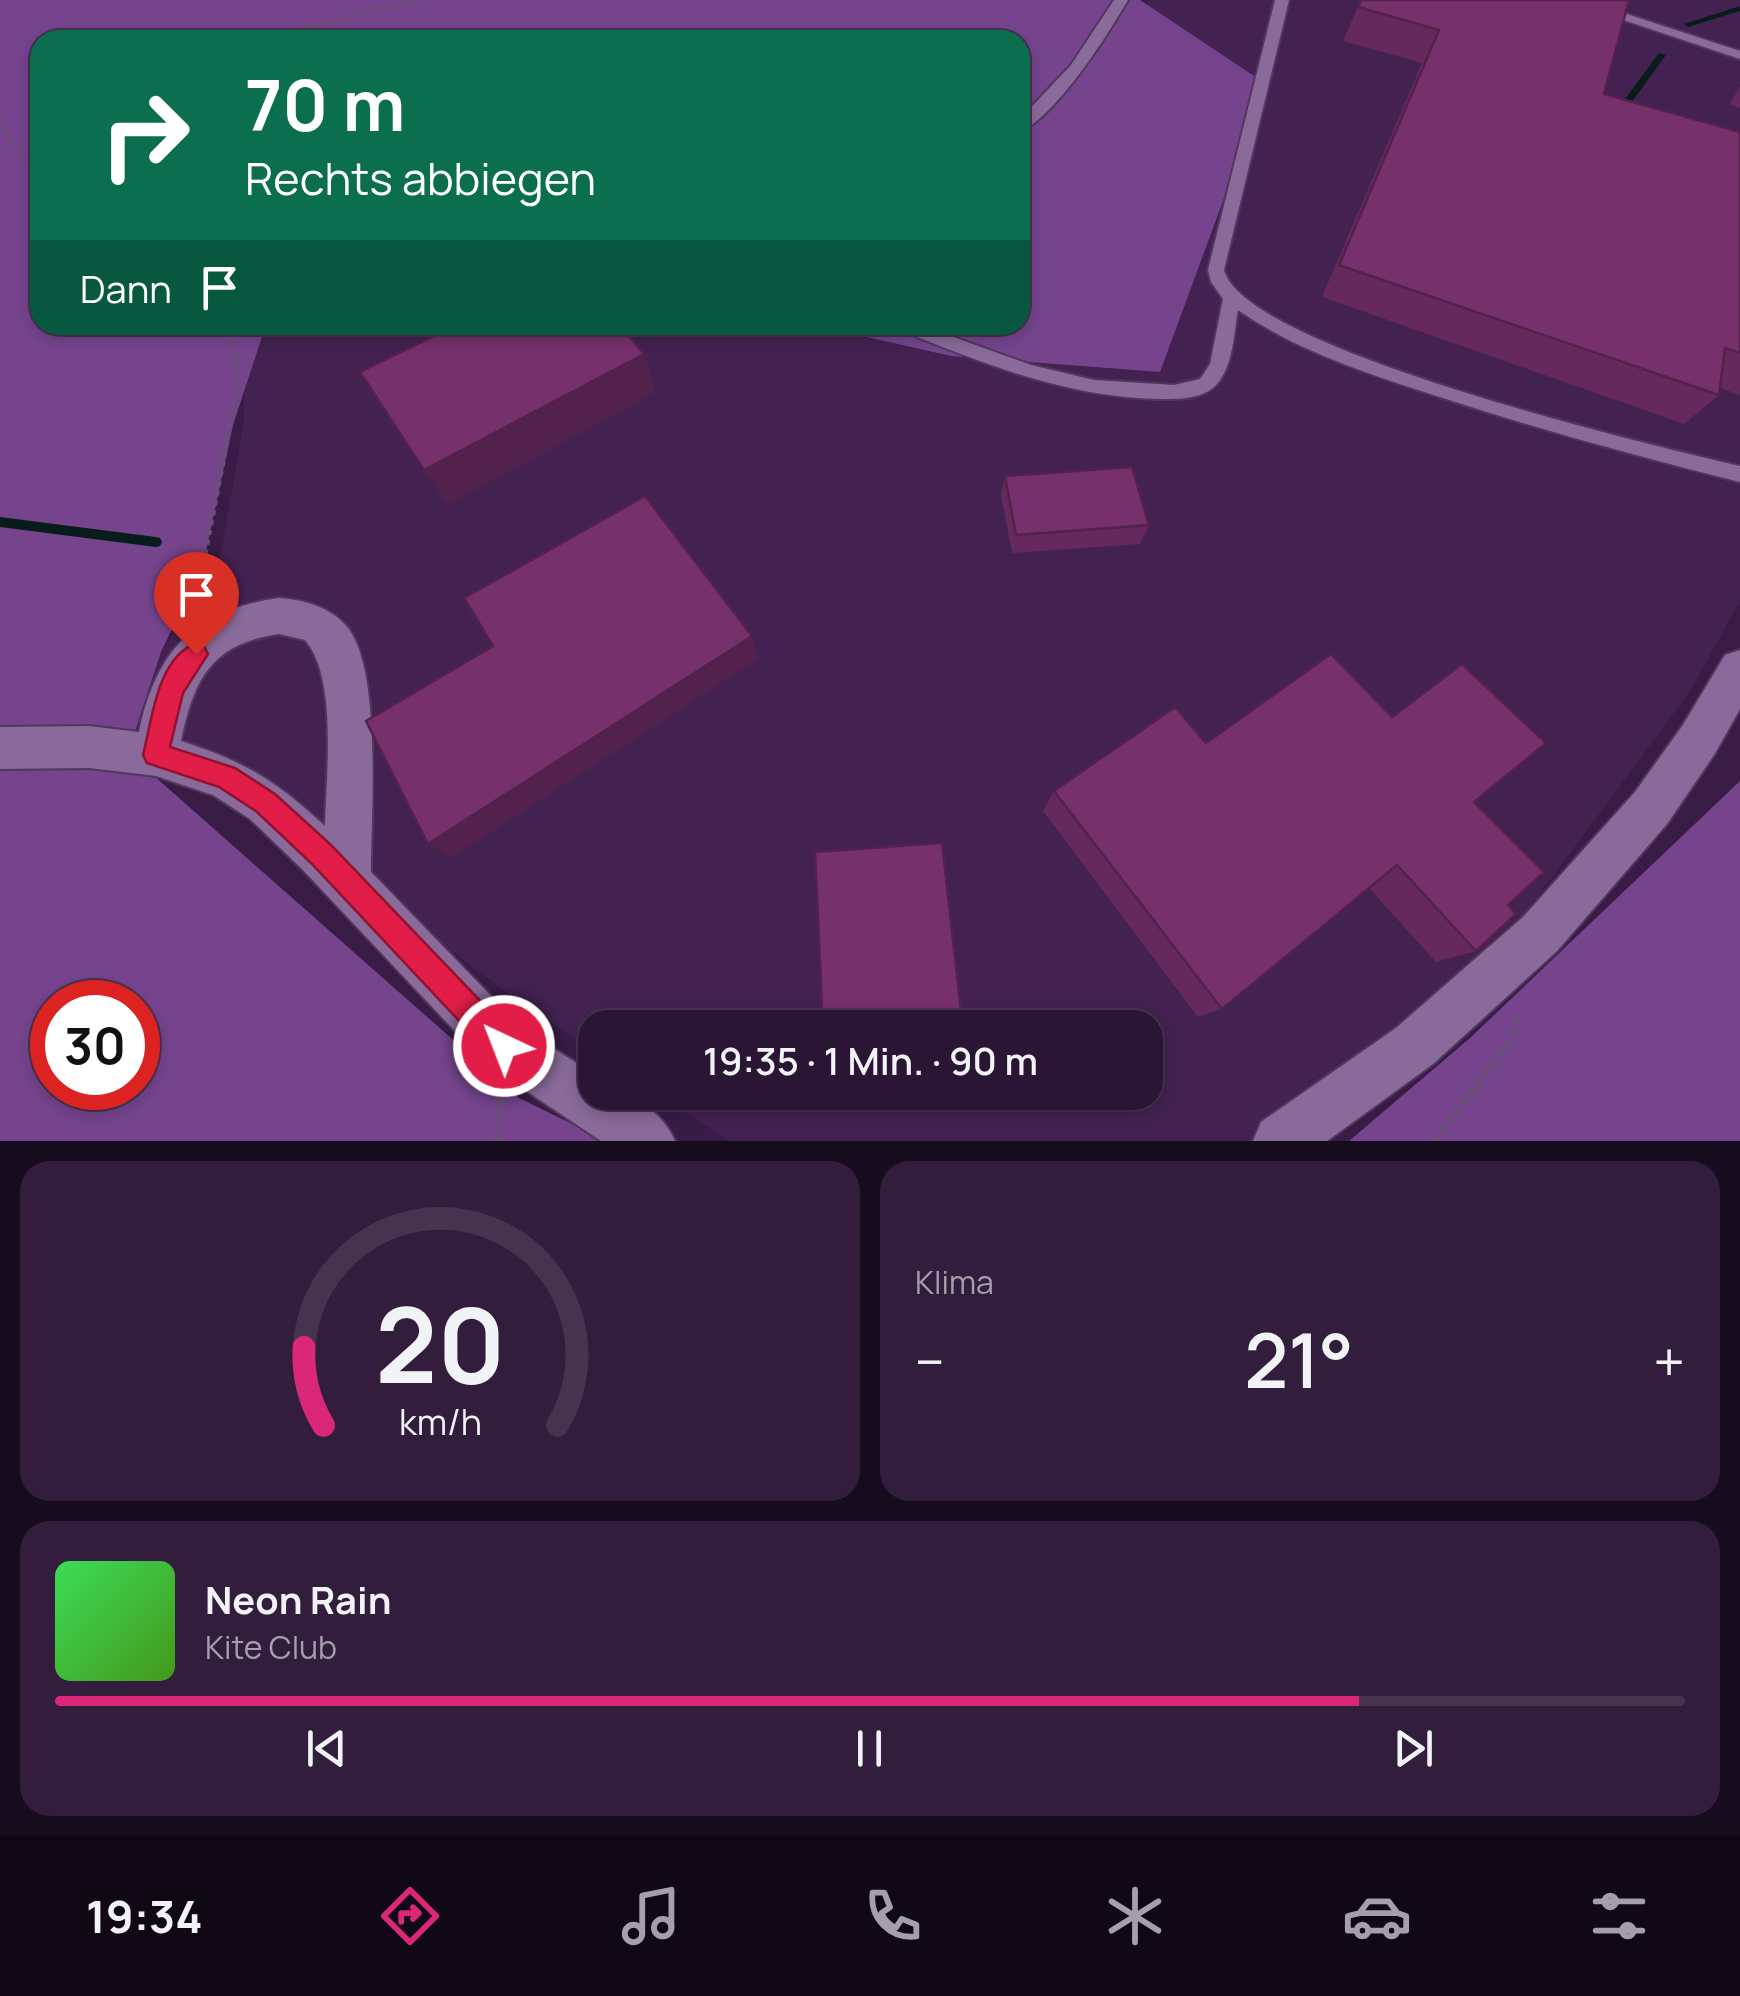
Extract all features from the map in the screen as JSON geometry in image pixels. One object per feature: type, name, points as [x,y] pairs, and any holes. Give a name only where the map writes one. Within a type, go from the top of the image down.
[{"type":"street","points":[[156,755],[171,691],[184,667],[216,637],[248,621],[276,616],[316,626],[336,645],[345,691],[347,882]]},
{"type":"street","points":[[1280,1141],[1388,1069],[1505,970],[1663,794],[1707,730],[1740,669]]},
{"type":"street","points":[[0,748],[89,747],[156,755],[226,777],[266,803],[504,1046],[648,1141]]},
{"type":"lane","points":[[1030,116],[1082,59],[1121,0]]},
{"type":"lane","points":[[1282,0],[1216,270],[1232,298],[1264,322],[1382,371],[1563,431],[1740,474]]},
{"type":"lane","points":[[1571,0],[1740,55]]},
{"type":"lane","points":[[1594,9],[1617,0]]},
{"type":"lane","points":[[929,335],[1030,374],[1065,383],[1141,393],[1176,392],[1200,389],[1214,376],[1232,298]]},
{"type":"path","points":[[302,30],[416,0]]},
{"type":"path","points":[[306,28],[318,30]]},
{"type":"path","points":[[0,120],[10,144],[30,161]]},
{"type":"path","points":[[202,567],[239,378],[230,335]]},
{"type":"path","points":[[1432,1141],[1513,1038],[1518,1020],[1505,970]]},
{"type":"shaded area","points":[[0,0],[1140,0],[1266,84],[1160,372],[951,356],[858,335],[1030,335],[1030,30],[30,30],[30,335],[263,335],[233,425],[203,565],[161,652],[128,753],[519,1098],[607,1141],[0,1141]]},
{"type":"shaded area","points":[[1148,0],[1740,0],[1740,601],[1691,690],[1466,993],[1277,1141],[730,1141],[682,1110],[1163,1110],[1163,1010],[578,1010],[578,1041],[521,1003],[155,731],[135,732],[161,652],[219,564],[244,420],[244,392],[263,335],[858,335],[951,356],[1160,372]]},
{"type":"shaded area","points":[[1740,781],[1740,1141],[1349,1141],[1470,1038]]},
{"type":"building","points":[[1361,0],[1629,0],[1604,94],[1740,132],[1740,353],[1725,348],[1719,395],[1339,265],[1439,30],[1358,7]]},
{"type":"building","points":[[436,335],[628,335],[644,354],[424,470],[360,372]]},
{"type":"building","points":[[1132,467],[1149,525],[1016,535],[1005,476]]},
{"type":"building","points":[[645,496],[752,636],[428,844],[366,721],[493,646],[464,598]]},
{"type":"building","points":[[1331,654],[1392,717],[1462,664],[1546,743],[1474,802],[1544,872],[1508,905],[1516,914],[1476,951],[1397,865],[1222,1009],[1054,791],[1175,707],[1206,743]]},
{"type":"building","points":[[942,843],[961,1010],[822,1010],[815,852]]},
{"type":"waterway","points":[[1688,24],[1740,8]]},
{"type":"waterway","points":[[1620,112],[1662,55]]},
{"type":"waterway","points":[[0,522],[156,542]]},
{"type":"route","points":[[196,654],[171,691],[156,755],[226,777],[266,803],[504,1046]]}]
